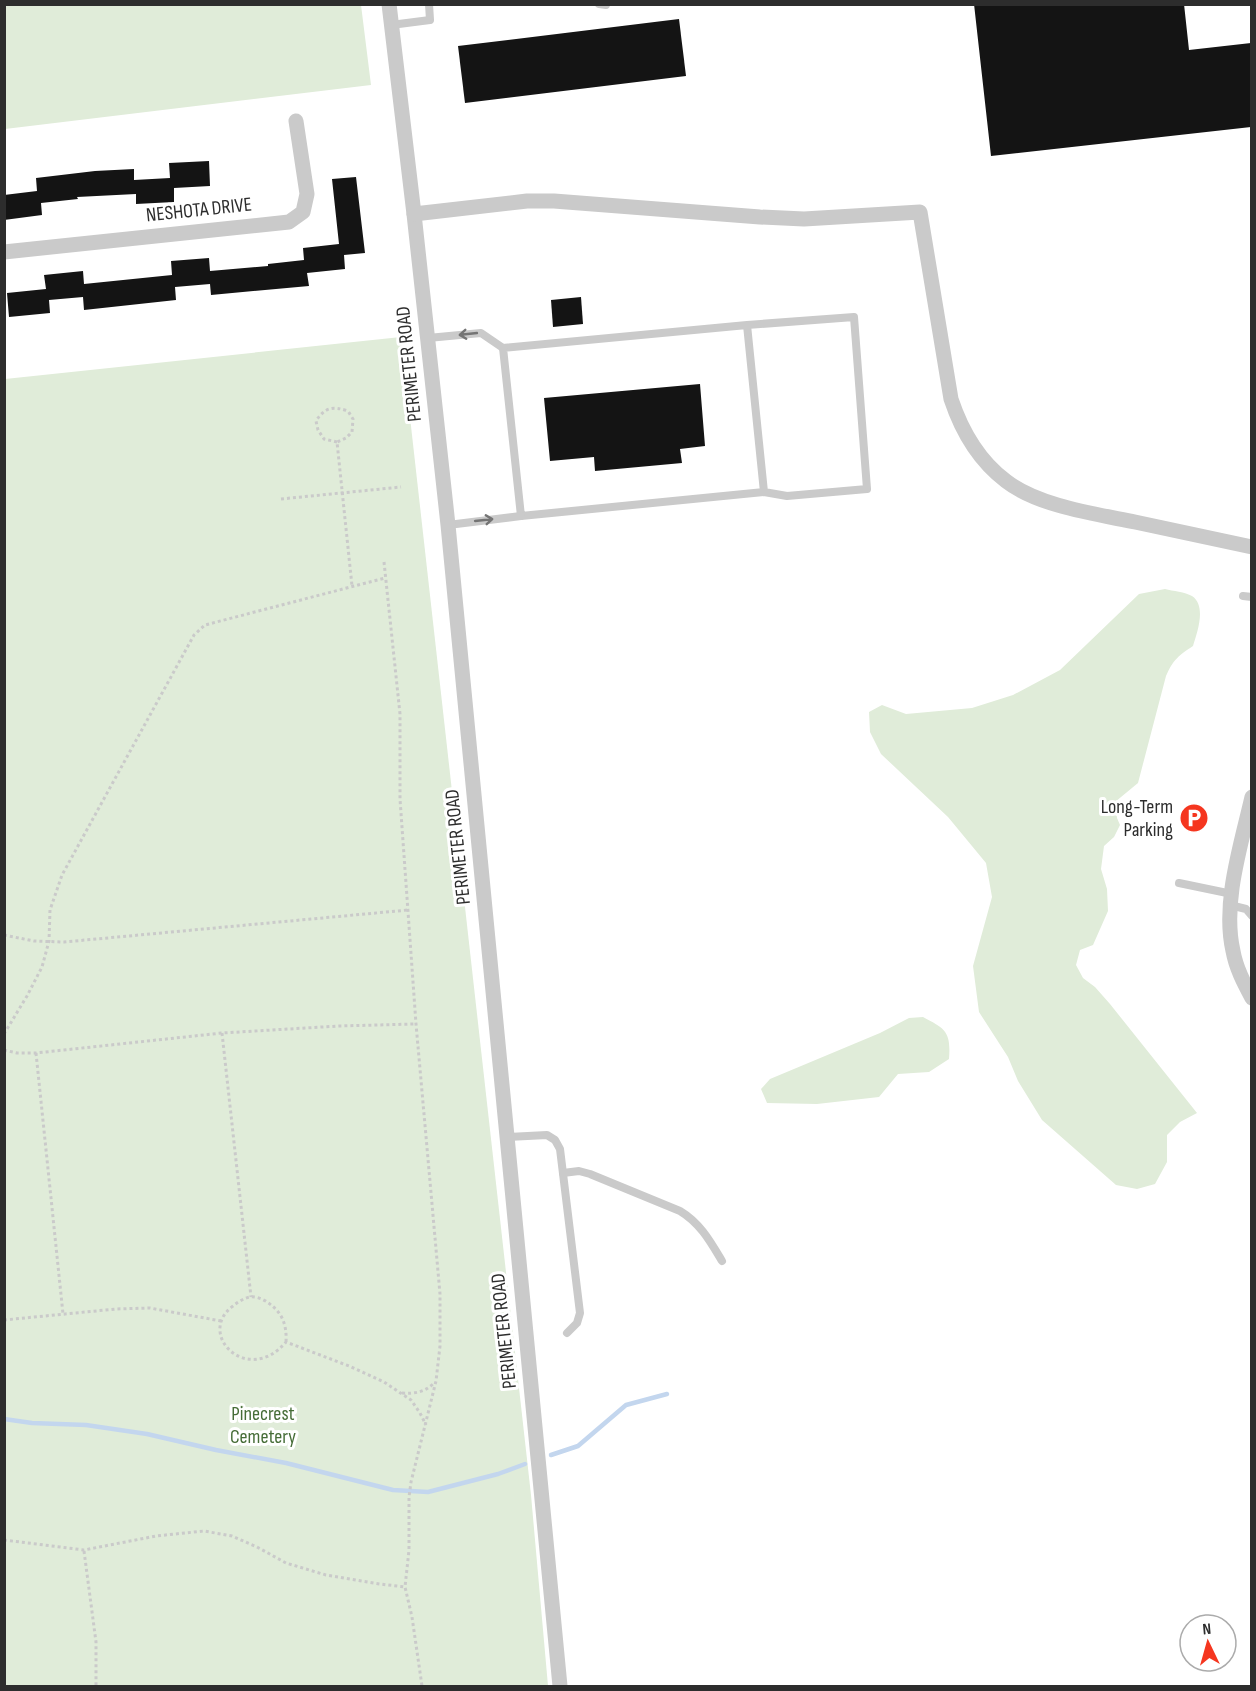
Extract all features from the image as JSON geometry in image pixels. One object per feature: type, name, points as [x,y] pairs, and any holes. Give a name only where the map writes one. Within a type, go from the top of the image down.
[{"type":"street","name":"PERIMETER ROAD","points":[[389,4],[448,525],[560,1686]]},
{"type":"street","name":"NESHOTA DRIVE","points":[[4,252],[289,222],[303,212],[307,194],[296,122]]},
{"type":"street","points":[[414,214],[527,201],[554,201],[793,219],[920,212],[951,399],[959,423],[987,464],[1007,482],[1040,500],[1088,513],[1251,547]]},
{"type":"street","points":[[1251,797],[1231,900],[1230,925],[1233,952],[1251,998]]},
{"type":"lane","points":[[391,25],[430,20],[429,4]]},
{"type":"lane","points":[[428,339],[482,333],[503,348],[747,325],[854,318],[867,489],[786,496],[764,492],[448,525]]},
{"type":"lane","points":[[747,325],[764,492]]},
{"type":"lane","points":[[503,348],[521,516]]},
{"type":"lane","points":[[1179,883],[1231,900],[1250,910]]},
{"type":"lane","points":[[507,1137],[547,1135],[555,1140],[560,1149],[580,1313],[577,1323],[567,1333]]},
{"type":"lane","points":[[563,1173],[579,1171],[590,1174],[680,1211],[692,1218],[706,1233],[722,1261]]},
{"type":"path","points":[[339,407],[348,411],[353,419],[352,432],[338,442],[324,439],[318,430],[316,421],[328,408],[339,407]]},
{"type":"path","points":[[338,442],[352,586]]},
{"type":"path","points":[[281,499],[401,487]]},
{"type":"path","points":[[384,562],[400,714],[400,799],[416,1024],[440,1294],[440,1346],[436,1381],[409,1497],[409,1550],[405,1587],[412,1617],[422,1686]]},
{"type":"path","points":[[4,1034],[42,967],[49,941],[50,910],[62,875],[194,635],[206,625],[385,578]]},
{"type":"path","points":[[4,935],[34,941],[64,942],[408,910]]},
{"type":"path","points":[[4,1050],[36,1053],[222,1033],[416,1024]]},
{"type":"path","points":[[222,1033],[251,1297]]},
{"type":"path","points":[[36,1053],[63,1314]]},
{"type":"path","points":[[251,1297],[264,1300],[277,1309],[287,1330],[286,1342],[279,1351],[255,1361],[231,1352],[223,1342],[220,1331],[221,1321],[227,1311],[240,1301],[251,1297]]},
{"type":"path","points":[[4,1320],[150,1308],[221,1321]]},
{"type":"path","points":[[286,1342],[384,1382],[411,1400],[426,1425]]},
{"type":"path","points":[[400,1392],[412,1394],[428,1389],[436,1381]]},
{"type":"path","points":[[4,1540],[84,1550],[156,1536],[204,1531],[232,1536],[286,1563],[326,1575],[405,1587]]},
{"type":"path","points":[[84,1550],[96,1642],[96,1686]]},
{"type":"green space","points":[[4,5],[361,5],[371,85],[5,129]]},
{"type":"green space","name":"Pinecrest Cemetery","points":[[401,337],[531,1495],[548,1686],[5,1686],[5,379]]},
{"type":"green space","points":[[1165,589],[1192,596],[1197,600],[1200,613],[1198,627],[1193,646],[1177,658],[1166,676],[1138,783],[1115,802],[1120,825],[1114,837],[1104,846],[1101,869],[1107,889],[1108,911],[1093,945],[1080,950],[1076,965],[1083,978],[1095,987],[1110,1004],[1197,1113],[1180,1122],[1167,1135],[1167,1162],[1155,1184],[1137,1189],[1116,1185],[1042,1120],[1018,1081],[1008,1057],[979,1012],[973,966],[992,897],[986,863],[948,817],[881,754],[870,732],[869,712],[882,705],[906,714],[972,708],[1013,695],[1060,670],[1139,594]]},
{"type":"green space","points":[[923,1017],[942,1028],[949,1043],[949,1059],[929,1072],[898,1074],[879,1097],[817,1104],[767,1103],[761,1089],[770,1079],[880,1033],[909,1018]]},
{"type":"building","points":[[974,4],[1184,4],[1189,50],[1251,43],[1251,127],[991,156]]},
{"type":"building","points":[[679,19],[686,76],[465,103],[458,46]]},
{"type":"building","points":[[209,161],[210,186],[174,188],[174,202],[136,204],[136,194],[77,197],[78,199],[41,203],[42,215],[4,220],[4,195],[37,191],[36,178],[134,169],[134,180],[170,178],[169,163]]},
{"type":"building","points":[[356,177],[365,253],[344,255],[345,269],[307,273],[309,286],[211,295],[210,284],[175,287],[176,300],[84,310],[83,297],[49,300],[50,313],[9,317],[7,293],[46,289],[44,275],[83,271],[84,284],[172,275],[171,261],[209,258],[210,271],[304,260],[303,248],[339,244],[332,179]]},
{"type":"building","points":[[581,297],[583,324],[553,327],[551,300]]},
{"type":"building","points":[[700,384],[705,446],[680,449],[682,463],[595,471],[594,457],[550,461],[544,398]]},
{"type":"waterway","points":[[551,1455],[578,1446],[626,1405],[667,1394]]},
{"type":"waterway","points":[[4,1419],[32,1423],[86,1425],[147,1434],[286,1463],[393,1490],[428,1492],[498,1474],[525,1464]]},
{"type":"place","name":"Long-Term Parking","points":[[1194,818]]}]
